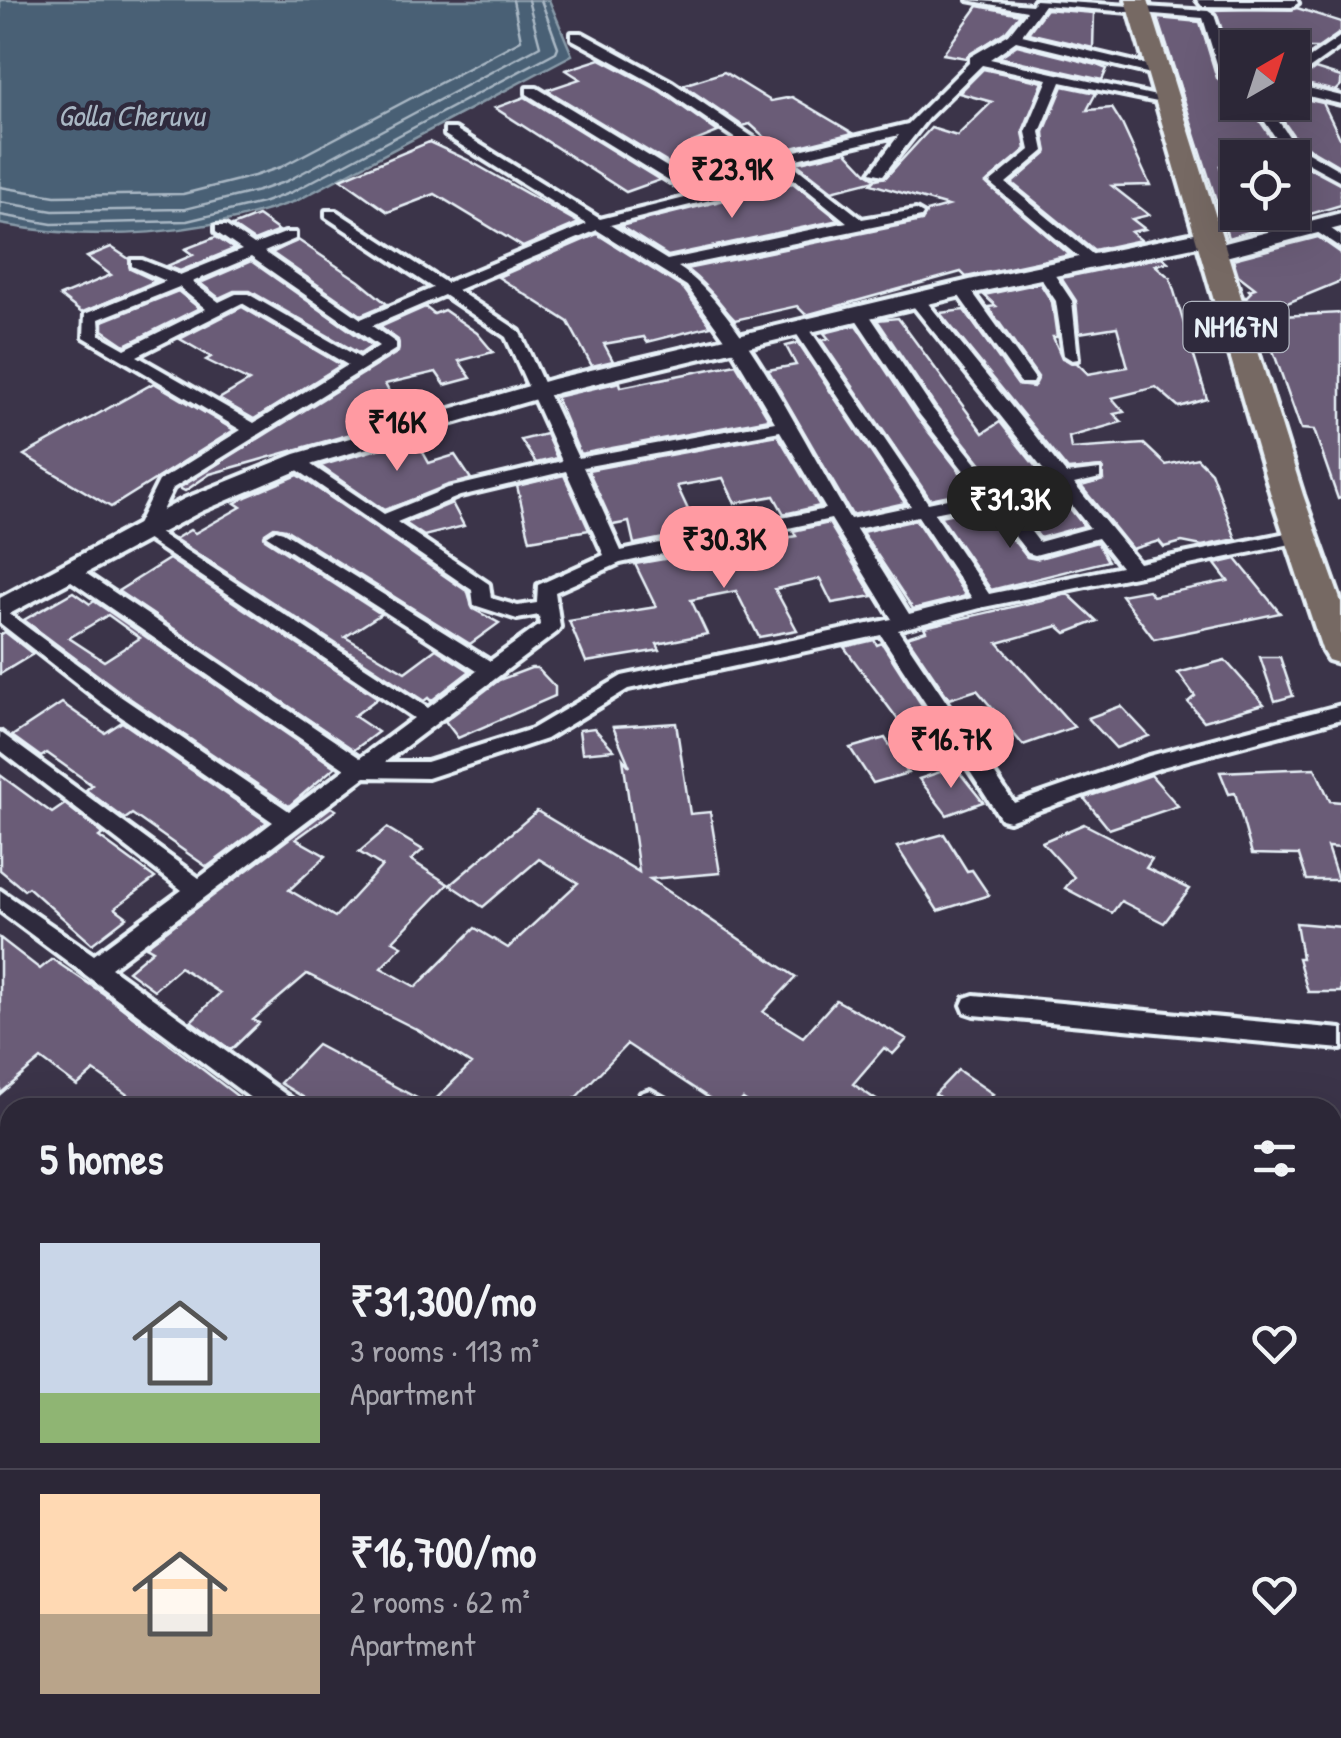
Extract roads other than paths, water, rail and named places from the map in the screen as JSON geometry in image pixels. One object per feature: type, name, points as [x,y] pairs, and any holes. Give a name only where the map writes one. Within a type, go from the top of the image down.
[{"type":"highway","name":"NH167N","points":[[1139,6],[1301,536],[1341,652]]},
{"type":"street","points":[[974,0],[1036,9]]},
{"type":"street","points":[[878,172],[910,128],[975,60],[1014,37],[1041,2],[1204,6],[1292,3],[1290,0]]},
{"type":"street","points":[[1204,6],[1220,53]]},
{"type":"street","points":[[577,36],[668,84],[797,174],[859,224]]},
{"type":"street","points":[[1014,37],[1163,86]]},
{"type":"street","points":[[1310,63],[1341,40]]},
{"type":"street","points":[[975,60],[1056,79],[1163,86]]},
{"type":"street","points":[[1056,79],[1033,132],[1037,152],[997,183],[1092,261]]},
{"type":"street","points":[[532,92],[706,197]]},
{"type":"street","points":[[1310,92],[1341,100]]},
{"type":"street","points":[[1270,120],[1288,147],[1341,177]]},
{"type":"street","points":[[776,160],[910,128]]},
{"type":"street","points":[[450,132],[693,282],[736,342],[786,426],[841,519],[894,624],[1009,813],[1157,761],[1341,712]]},
{"type":"street","points":[[360,325],[601,223],[797,174]]},
{"type":"street","points":[[331,214],[513,334],[616,558]]},
{"type":"street","points":[[666,265],[916,214]]},
{"type":"street","points":[[288,822],[110,698],[0,611],[68,570],[193,505],[295,462],[538,390],[962,288],[1092,261],[1330,224],[1341,242]]},
{"type":"street","points":[[143,531],[165,485],[390,346],[221,229]]},
{"type":"street","points":[[252,429],[92,337],[91,317],[290,236]]},
{"type":"street","points":[[137,263],[181,281],[217,309]]},
{"type":"street","points":[[1044,271],[1064,301],[1072,355]]},
{"type":"street","points":[[962,288],[1027,380]]},
{"type":"street","points":[[124,356],[242,297],[357,363]]},
{"type":"street","points":[[916,300],[1134,570]]},
{"type":"street","points":[[860,312],[926,410],[1035,550],[1102,531]]},
{"type":"street","points":[[800,326],[984,601]]},
{"type":"street","points":[[383,521],[454,492],[572,464],[786,426]]},
{"type":"street","points":[[295,462],[482,588],[481,601],[517,613],[547,607]]},
{"type":"street","points":[[94,968],[550,627],[544,590],[616,558],[841,519],[924,510],[1094,474]]},
{"type":"street","points":[[143,531],[428,718]]},
{"type":"street","points":[[276,536],[491,671]]},
{"type":"street","points":[[68,570],[360,769],[428,770],[539,734],[622,683],[984,601],[1301,536]]},
{"type":"street","points":[[0,739],[199,890]]},
{"type":"street","points":[[0,899],[270,1098]]},
{"type":"street","points":[[974,1005],[1341,1040]]},
{"type":"water","name":"Golla Cheruvu","points":[[0,0],[549,0],[572,55],[296,201],[260,213],[150,232],[37,230],[0,224]]}]
